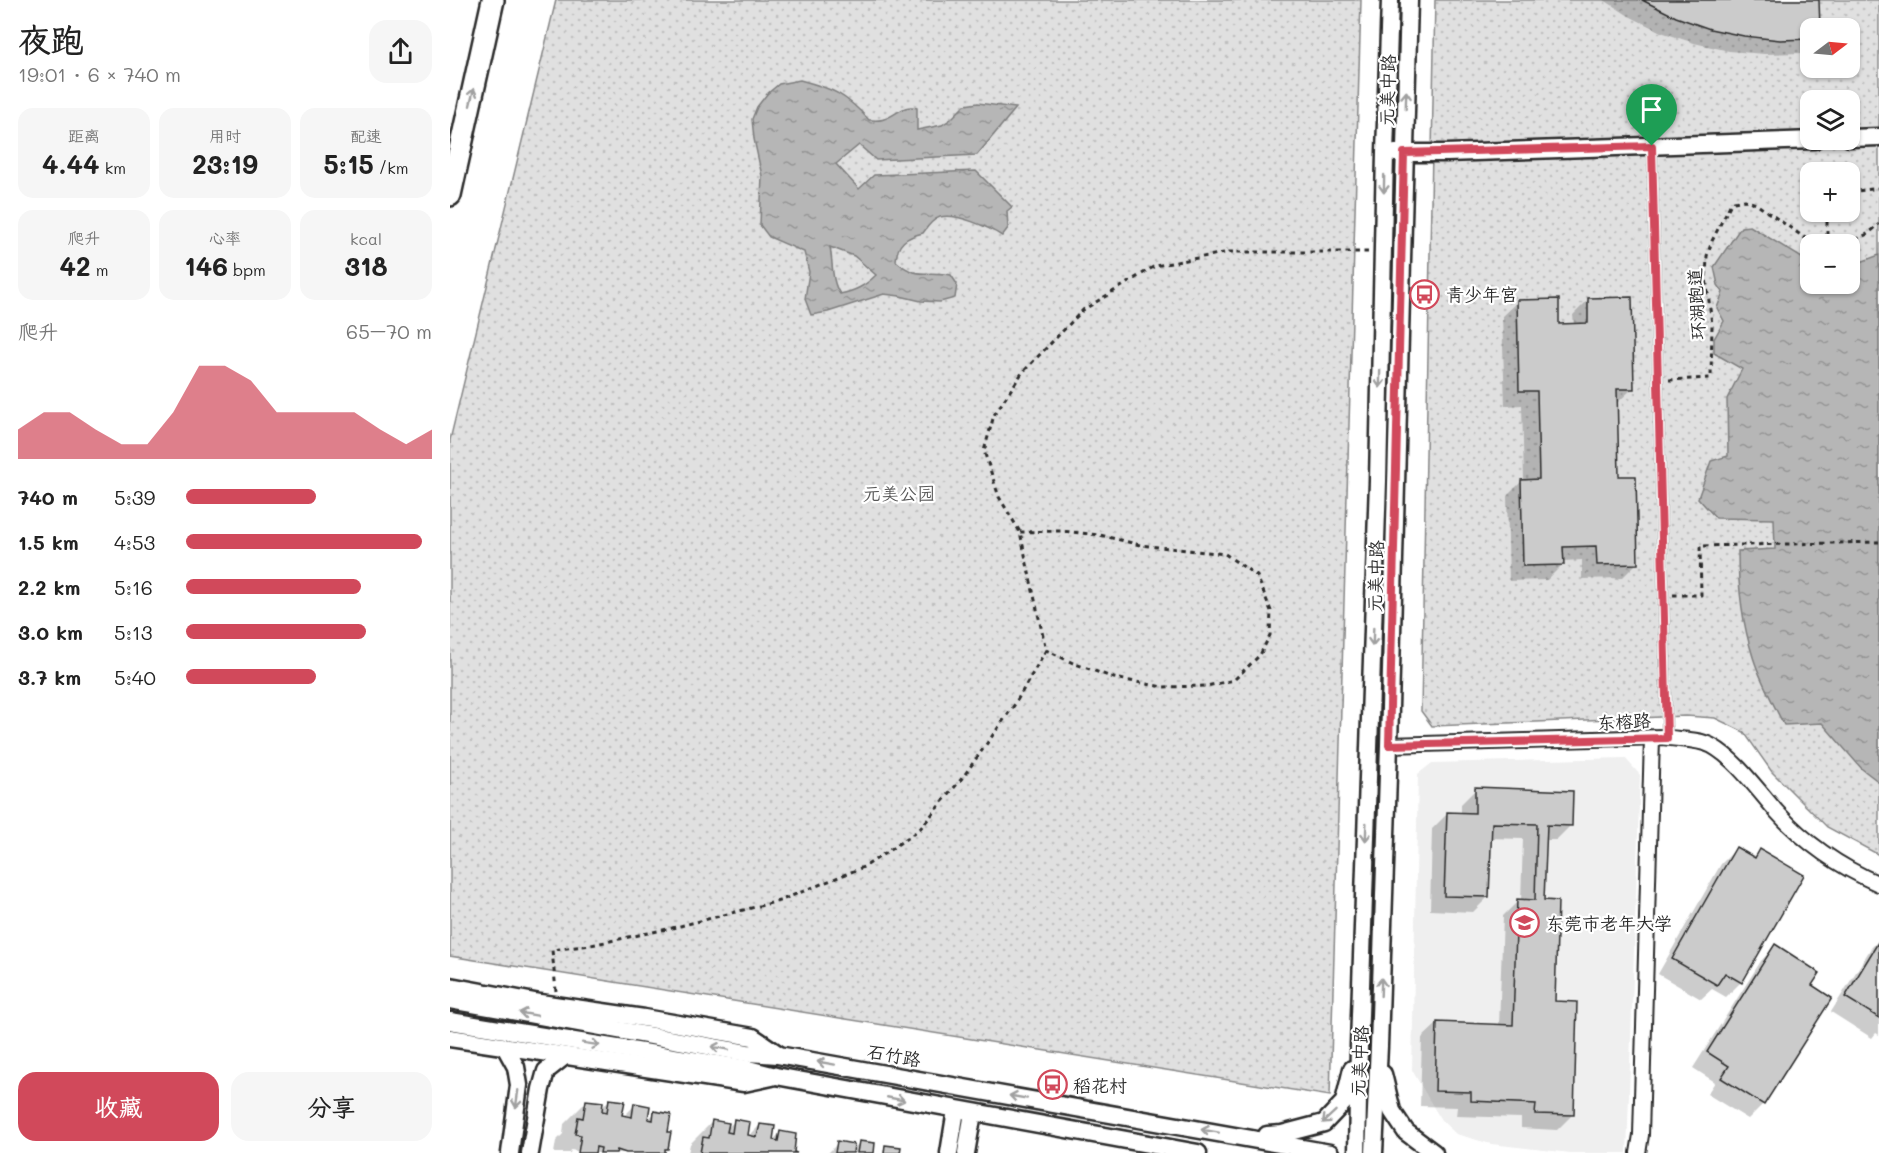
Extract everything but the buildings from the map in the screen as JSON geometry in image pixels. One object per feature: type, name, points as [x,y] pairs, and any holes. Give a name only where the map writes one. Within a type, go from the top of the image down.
[{"type":"highway","points":[[450,195],[493,0]]},
{"type":"street","name":"元美中路","points":[[1357,1153],[1390,0]]},
{"type":"street","name":"元美中路","points":[[1374,1153],[1389,745],[1409,0]]},
{"type":"street","points":[[1860,138],[1879,137]]},
{"type":"street","points":[[1385,153],[1800,141]]},
{"type":"street","points":[[1638,1153],[1641,1135],[1652,738]]},
{"type":"street","name":"东榕路","points":[[1389,745],[1667,738],[1690,740],[1712,746],[1731,760],[1780,815],[1820,852],[1879,884]]},
{"type":"street","points":[[450,986],[753,1037],[778,1055]]},
{"type":"street","name":"石竹路","points":[[450,1000],[747,1053],[778,1055],[1330,1153]]},
{"type":"street","points":[[450,1021],[748,1069],[965,1112],[1197,1153]]},
{"type":"street","points":[[450,1038],[744,1083],[776,1076]]},
{"type":"street","points":[[1242,1136],[1282,1134],[1324,1123],[1344,1102],[1359,1045]]},
{"type":"street","points":[[1379,1046],[1392,1111],[1406,1132],[1434,1153]]},
{"type":"street","points":[[505,1047],[516,1067],[519,1084],[510,1153]]},
{"type":"street","points":[[530,1153],[546,1071],[565,1056]]},
{"type":"street","points":[[949,1153],[965,1112]]},
{"type":"street","points":[[965,1112],[966,1153]]},
{"type":"lane","points":[[1652,146],[1667,738]]},
{"type":"path","points":[[1860,191],[1879,188]]},
{"type":"path","name":"环湖跑道","points":[[1658,380],[1711,378],[1712,324],[1707,256],[1730,205],[1740,199],[1755,204],[1800,235]]},
{"type":"path","points":[[1860,238],[1873,231],[1879,224]]},
{"type":"path","points":[[557,1005],[552,950],[591,945],[672,928],[779,901],[866,866],[918,830],[963,777],[1015,704],[1046,650],[1020,532],[999,497],[984,451],[994,415],[1022,373],[1083,310],[1155,266],[1229,252],[1382,252]]},
{"type":"path","points":[[1020,532],[1061,531],[1100,535],[1140,544],[1225,554],[1257,576],[1271,611],[1270,635],[1260,655],[1234,680],[1208,686],[1163,687],[1114,678],[1046,650]]},
{"type":"path","points":[[1664,596],[1701,595],[1700,546],[1879,542]]},
{"type":"shaded area","name":"东莞市老年大学","points":[[1625,758],[1640,775],[1627,1153],[1571,1153],[1491,1144],[1456,1134],[1441,1120],[1412,1070],[1418,774],[1432,763]]},
{"type":"green space","name":"元美公园","points":[[556,0],[1361,0],[1330,1096],[450,956],[450,440]]},
{"type":"green space","points":[[1435,0],[1879,0],[1879,855],[1827,827],[1772,772],[1744,732],[1715,718],[1686,716],[1432,726],[1421,711]]},
{"type":"water","points":[[800,80],[822,86],[846,98],[869,120],[882,120],[908,107],[917,108],[917,130],[942,125],[965,105],[978,103],[1016,108],[977,155],[876,160],[859,145],[836,164],[859,189],[874,175],[976,171],[1012,207],[1007,211],[1008,228],[1002,236],[972,222],[947,216],[935,220],[923,233],[907,239],[900,245],[896,261],[903,267],[916,272],[951,275],[957,284],[955,298],[940,302],[921,301],[884,294],[828,312],[811,315],[805,299],[809,272],[804,252],[769,237],[760,225],[762,176],[752,119],[757,107],[767,94],[779,84]],"holes":[[[830,247],[854,256],[876,275],[860,288],[840,294],[834,277]]]},
{"type":"water","points":[[1750,226],[1800,257],[1800,294],[1860,294],[1860,262],[1879,255],[1879,782],[1862,769],[1822,723],[1784,725],[1759,674],[1743,618],[1738,551],[1775,549],[1774,519],[1716,518],[1698,498],[1711,461],[1728,456],[1727,399],[1742,369],[1714,353],[1714,339],[1724,321],[1717,308],[1723,292],[1718,285],[1714,267],[1741,227]]},
{"type":"place","name":"青少年宫","points":[[1425,294]]},
{"type":"place","name":"东莞市老年大学","points":[[1525,923]]},
{"type":"place","name":"稻花村","points":[[1052,1085]]},
{"type":"route","points":[[1652,146],[1667,738],[1389,745],[1404,153],[1652,146]]}]
